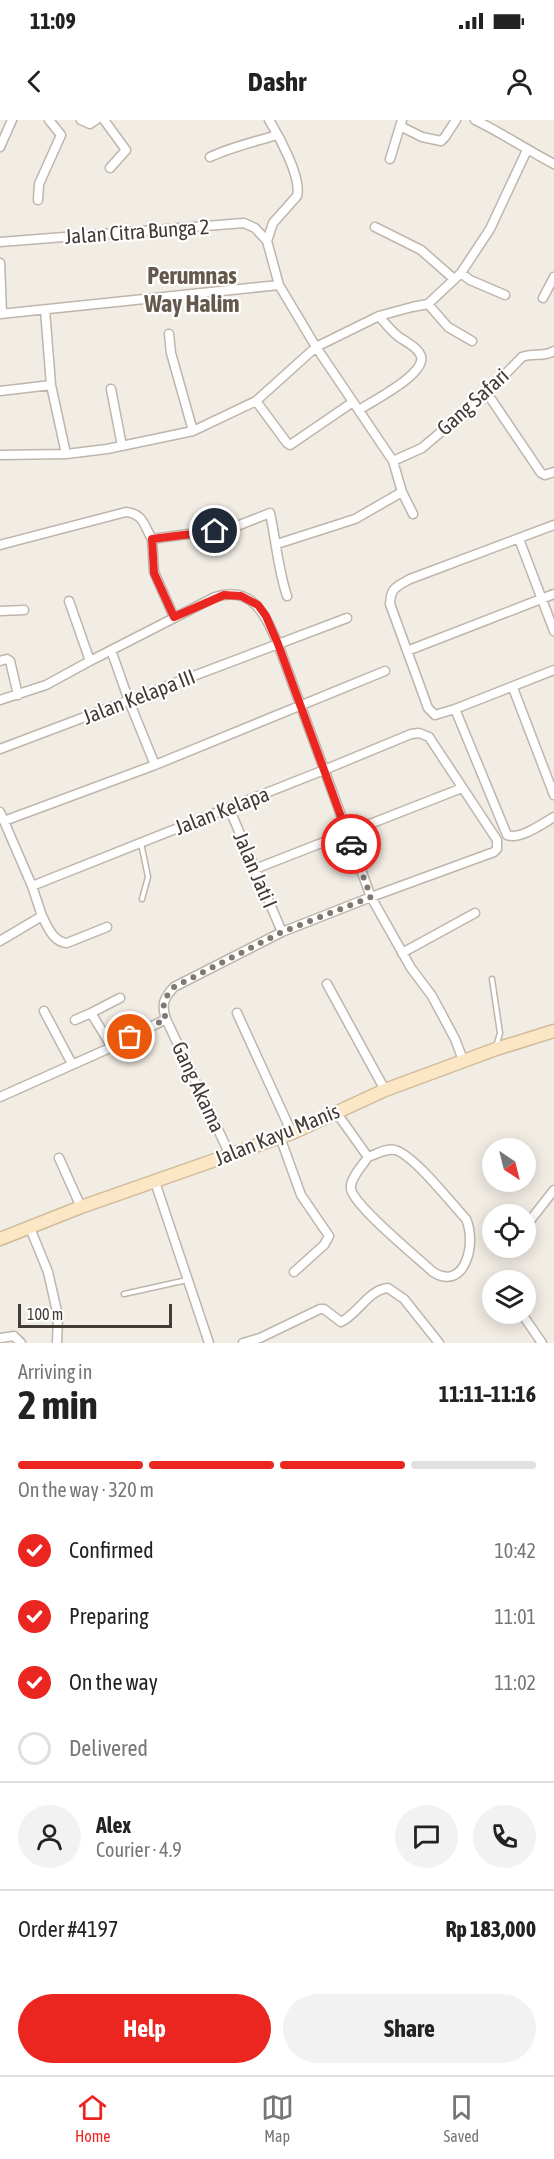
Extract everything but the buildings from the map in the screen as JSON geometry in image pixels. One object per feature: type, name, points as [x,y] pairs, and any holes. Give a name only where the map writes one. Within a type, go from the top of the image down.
[{"type":"street","points":[[0,147],[12,120]]},
{"type":"street","points":[[38,200],[39,184],[61,135],[49,120]]},
{"type":"street","points":[[81,120],[90,124],[96,120]]},
{"type":"street","points":[[104,120],[126,150],[110,168]]},
{"type":"street","points":[[390,159],[401,123],[422,137],[441,141],[456,120]]},
{"type":"street","points":[[475,120],[554,164]]},
{"type":"street","points":[[496,130],[500,120]]},
{"type":"street","points":[[273,121],[277,135],[293,168],[299,192],[273,223],[267,241],[279,285],[316,347],[393,461],[402,492],[413,514]]},
{"type":"street","points":[[210,157],[228,148],[277,135]]},
{"type":"street","points":[[0,455],[66,454],[122,446],[193,431],[256,401],[316,347],[379,316],[428,304],[457,276],[490,229],[527,150]]},
{"type":"street","name":"Jalan Citra Bunga 2","points":[[0,242],[244,223],[255,228],[267,241]]},
{"type":"street","points":[[375,227],[421,250],[457,276],[505,295]]},
{"type":"street","points":[[0,262],[1,314],[279,285]]},
{"type":"street","points":[[543,298],[554,277]]},
{"type":"street","points":[[428,304],[448,327],[472,341]]},
{"type":"street","points":[[45,310],[51,386],[66,454]]},
{"type":"street","points":[[359,410],[415,374],[422,364],[422,357],[418,351],[392,331],[379,316]]},
{"type":"street","points":[[169,334],[171,352],[193,431]]},
{"type":"street","name":"Gang Safari","points":[[393,461],[422,448],[488,393],[522,357],[547,355],[554,351]]},
{"type":"street","points":[[0,391],[51,386]]},
{"type":"street","points":[[111,389],[122,446]]},
{"type":"street","points":[[488,393],[541,473],[545,475],[554,472]]},
{"type":"street","points":[[256,401],[287,443],[291,445],[352,402]]},
{"type":"street","points":[[277,544],[355,519],[402,492]]},
{"type":"street","points":[[0,545],[126,512],[136,513],[152,539],[154,573],[174,617]]},
{"type":"street","points":[[152,539],[232,528],[270,513],[286,596]]},
{"type":"street","points":[[554,525],[410,579],[394,587],[390,593],[390,604],[406,651],[430,712],[437,716],[554,670]]},
{"type":"street","points":[[519,539],[554,631]]},
{"type":"street","points":[[406,651],[554,594]]},
{"type":"street","points":[[0,700],[46,686],[174,617],[224,595],[241,596],[260,609],[278,644],[371,897],[402,953],[432,996],[464,1060]]},
{"type":"street","points":[[69,601],[90,661]]},
{"type":"street","points":[[0,611],[24,610]]},
{"type":"street","name":"Jalan Kelapa III","points":[[0,749],[347,618]]},
{"type":"street","points":[[111,650],[154,765]]},
{"type":"street","points":[[0,661],[7,659],[10,661],[18,695]]},
{"type":"street","points":[[107,927],[67,943],[60,943],[55,938],[42,916],[32,886],[2,817],[154,765],[385,671]]},
{"type":"street","points":[[513,688],[554,795]]},
{"type":"street","points":[[455,710],[507,835],[518,836],[554,818]]},
{"type":"street","name":"Jalan Kelapa","points":[[32,886],[324,771],[411,734],[419,733],[429,737],[462,788]]},
{"type":"street","points":[[255,869],[462,788],[496,840],[497,849],[494,852],[282,932]]},
{"type":"street","name":"Jalan Jati I","points":[[229,808],[282,932]]},
{"type":"street","points":[[402,953],[475,913]]},
{"type":"street","points":[[0,941],[42,916]]},
{"type":"street","name":"Gang Akama","points":[[230,1155],[166,1019],[162,1004],[165,996],[174,987],[282,932]]},
{"type":"street","points":[[327,984],[385,1090]]},
{"type":"street","points":[[75,1020],[120,998]]},
{"type":"street","points":[[44,1011],[72,1064]]},
{"type":"street","points":[[91,1013],[112,1047]]},
{"type":"street","points":[[237,1013],[292,1133]]},
{"type":"street","points":[[0,1097],[112,1047],[166,1019]]},
{"type":"street","name":"Jalan Kayu Manis","points":[[0,1239],[81,1207],[292,1133],[385,1090],[464,1060],[554,1031]]},
{"type":"street","points":[[336,1112],[368,1157]]},
{"type":"street","points":[[280,1137],[302,1195],[329,1236],[324,1245],[294,1272]]},
{"type":"street","points":[[385,1150],[395,1150],[409,1156],[466,1219],[470,1229],[471,1245],[468,1260],[460,1270],[451,1276],[439,1276],[367,1212],[350,1188],[352,1180],[368,1157],[385,1150]]},
{"type":"street","points":[[59,1158],[81,1207]]},
{"type":"street","points":[[155,1182],[209,1343]]},
{"type":"street","points":[[536,1212],[554,1190]]},
{"type":"street","points":[[30,1228],[48,1272],[58,1316],[57,1343]]},
{"type":"street","points":[[249,1342],[320,1309],[341,1322],[377,1291],[388,1288],[404,1299],[439,1343]]},
{"type":"street","points":[[529,1324],[542,1343]]},
{"type":"street","points":[[0,1338],[15,1336],[21,1343]]},
{"type":"lane","points":[[140,842],[148,877],[142,899]]},
{"type":"lane","points":[[492,979],[500,1033],[496,1049]]},
{"type":"lane","points":[[124,1294],[188,1280]]},
{"type":"way so far","points":[[130,1037],[166,1019],[162,1004],[165,996],[174,987],[282,932],[371,897],[351,844]]},
{"type":"district","name":"Perumnas Way Halim","points":[[192,290]]},
{"type":"route","points":[[215,531],[152,539],[154,573],[174,617],[224,595],[241,596],[258,605],[266,616],[351,844]]}]
